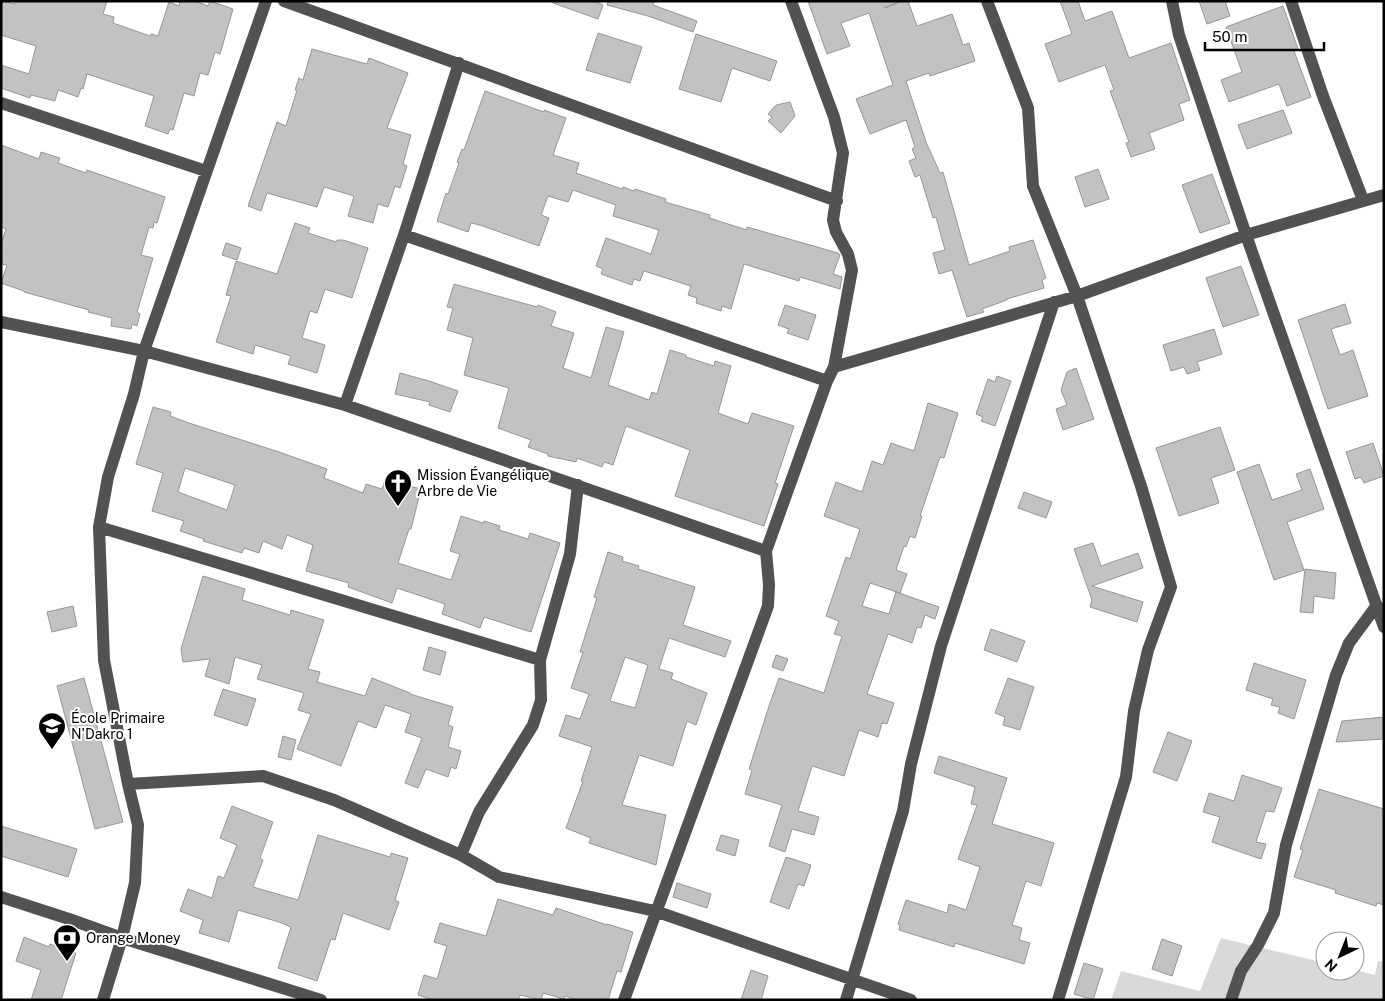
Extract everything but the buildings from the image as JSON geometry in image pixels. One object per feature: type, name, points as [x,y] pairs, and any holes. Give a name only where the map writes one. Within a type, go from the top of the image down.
[{"type":"street","points":[[103,1000],[136,883],[138,825],[128,784],[104,660],[100,526],[108,477],[134,394],[144,351],[266,1]]},
{"type":"street","points":[[284,1],[837,201]]},
{"type":"street","points":[[624,1000],[768,606],[769,584],[766,551],[827,381],[834,367],[852,270],[848,254],[836,232],[833,220],[843,153],[834,117],[791,1]]},
{"type":"street","points":[[987,1],[1028,108],[1033,186],[1077,296],[1142,486],[1171,587],[1148,650],[1134,711],[1126,777],[1058,1000]]},
{"type":"street","points":[[1172,1],[1179,35],[1246,235],[1384,627]]},
{"type":"street","points":[[1291,1],[1323,96],[1363,200]]},
{"type":"street","points":[[346,405],[404,236],[459,63]]},
{"type":"street","points":[[1,103],[206,171]]},
{"type":"street","points":[[834,367],[1077,296],[1246,235],[1384,195]]},
{"type":"street","points":[[404,236],[827,381]]},
{"type":"street","points":[[846,1000],[903,811],[911,764],[941,646],[1054,302]]},
{"type":"street","points":[[1,322],[144,351],[346,405],[766,551]]},
{"type":"street","points":[[460,855],[479,812],[533,725],[541,700],[540,660],[570,554],[578,485]]},
{"type":"street","points":[[100,526],[540,660]]},
{"type":"street","points":[[1231,1000],[1241,972],[1258,945],[1274,913],[1286,845],[1336,674],[1349,643],[1377,605]]},
{"type":"street","points":[[128,784],[263,776],[334,800],[460,855],[499,877],[655,911],[911,1000]]},
{"type":"street","points":[[1,897],[69,918],[122,938],[321,1000]]},
{"type":"shaded area","points":[[1221,938],[1315,961],[1315,981],[1365,981],[1365,972],[1375,975],[1378,961],[1384,962],[1384,1000],[1111,1000],[1121,971],[1200,991]]},
{"type":"place","name":"Mission Évangélique Arbre de Vie","points":[[398,507]]},
{"type":"place","name":"École Primaire N'Dakro 1","points":[[52,750]]},
{"type":"place","name":"Orange Money","points":[[67,962]]}]
